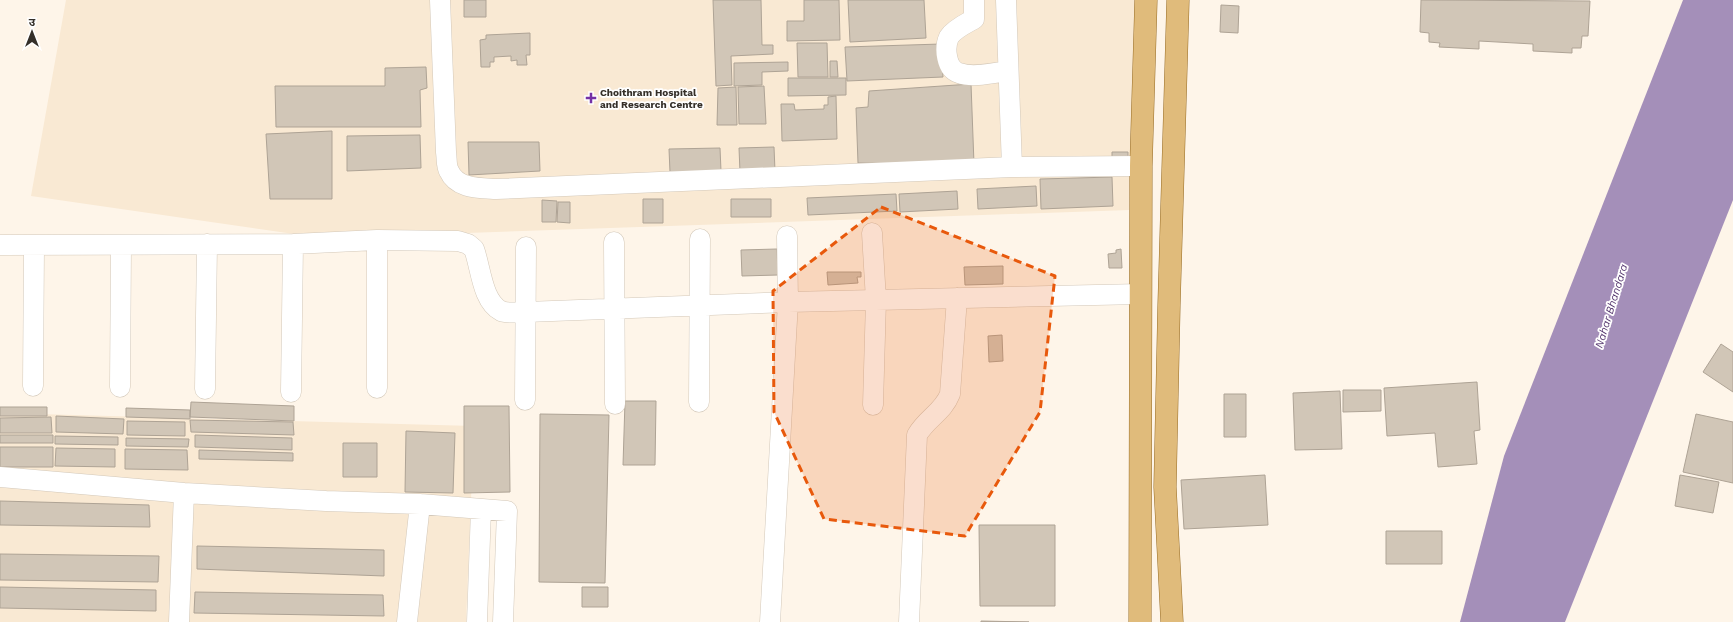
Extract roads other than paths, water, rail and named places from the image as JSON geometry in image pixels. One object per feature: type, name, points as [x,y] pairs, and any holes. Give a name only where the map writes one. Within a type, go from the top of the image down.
[{"type":"main road","points":[[1140,622],[1141,166],[1146,0]]},
{"type":"main road","points":[[1172,622],[1165,487],[1168,306],[1178,0]]},
{"type":"lane","points":[[440,0],[446,152],[449,171],[457,181],[474,188],[504,189],[1012,167],[1141,166]]},
{"type":"lane","points":[[1006,0],[1012,167]]},
{"type":"lane","points":[[1006,23],[974,10],[949,37],[947,48],[948,62],[950,66],[958,73],[968,74],[1008,71]]},
{"type":"lane","points":[[872,233],[876,300],[873,405]]},
{"type":"lane","points":[[770,622],[788,302],[787,236]]},
{"type":"lane","points":[[699,402],[700,239]]},
{"type":"lane","points":[[0,246],[293,244],[378,240],[458,241],[468,244],[474,249],[492,305],[503,312],[788,302],[1141,294]]},
{"type":"lane","points":[[377,388],[378,240]]},
{"type":"lane","points":[[614,242],[615,404]]},
{"type":"lane","points":[[205,389],[207,244]]},
{"type":"lane","points":[[291,392],[293,244]]},
{"type":"lane","points":[[120,387],[121,245]]},
{"type":"lane","points":[[33,386],[34,246]]},
{"type":"lane","points":[[525,400],[526,247]]},
{"type":"lane","points":[[909,622],[917,435],[922,425],[946,405],[950,394],[957,298]]},
{"type":"lane","points":[[0,477],[184,493],[326,501],[420,504],[507,511],[503,622]]},
{"type":"lane","points":[[179,622],[184,493]]},
{"type":"lane","points":[[407,622],[420,504]]},
{"type":"lane","points":[[477,622],[481,509]]},
{"type":"water","name":"Nahar Bhandara","points":[[1683,0],[1733,0],[1733,200],[1565,622],[1460,622],[1504,456]]},
{"type":"place","name":"Choithram Hospital and Research Centre","points":[[591,98]]}]
